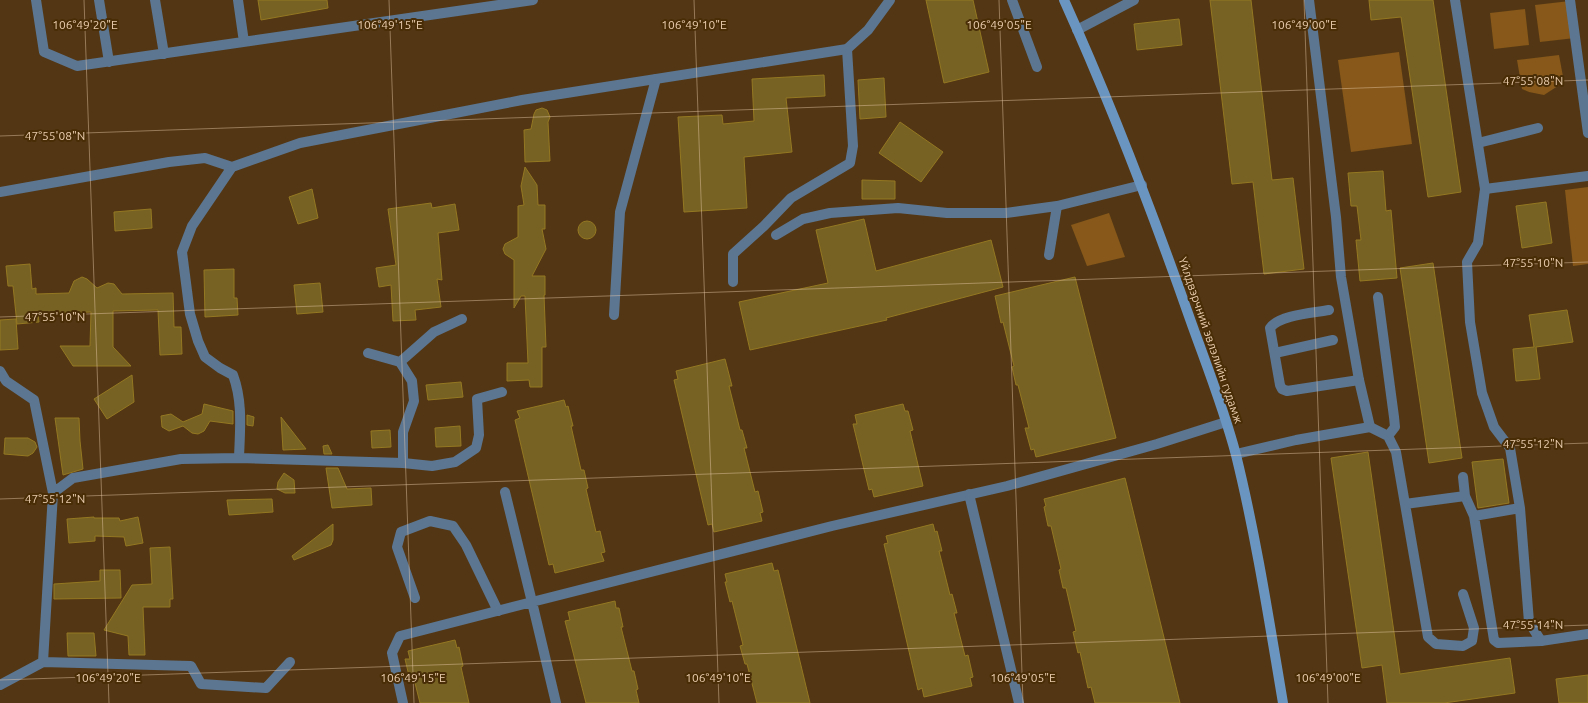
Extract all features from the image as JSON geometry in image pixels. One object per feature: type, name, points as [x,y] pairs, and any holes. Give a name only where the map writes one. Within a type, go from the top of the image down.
[{"type":"main road","name":"Үйлдвэрчний эвлэлийн гудамж","points":[[1064,0],[1142,185],[1236,454],[1258,561],[1283,703]]},
{"type":"street","points":[[36,0],[44,52],[77,66],[244,42],[468,5],[533,0]]},
{"type":"street","points":[[99,0],[109,62]]},
{"type":"street","points":[[155,0],[164,54]]},
{"type":"street","points":[[238,0],[244,42]]},
{"type":"street","points":[[0,192],[168,162],[205,158],[232,166],[300,143],[522,100],[847,49],[878,19],[890,0]]},
{"type":"street","points":[[1012,0],[1037,67]]},
{"type":"street","points":[[1077,30],[1134,0]]},
{"type":"street","points":[[1309,0],[1341,277],[1359,380],[1370,427]]},
{"type":"street","points":[[1455,0],[1485,189],[1478,243],[1467,262],[1470,322],[1482,393],[1494,428],[1510,448],[1520,508],[1529,622],[1542,641]]},
{"type":"street","points":[[1570,0],[1588,133]]},
{"type":"street","points":[[733,282],[733,254],[791,198],[850,163],[853,146],[847,49]]},
{"type":"street","points":[[614,315],[620,212],[656,79]]},
{"type":"street","points":[[1478,143],[1538,128]]},
{"type":"street","points":[[232,166],[192,226],[182,252],[190,314],[198,341],[205,357],[233,375],[239,390],[241,419],[239,458]]},
{"type":"street","points":[[1485,189],[1588,176]]},
{"type":"street","points":[[776,235],[802,219],[830,213],[898,208],[947,213],[1006,213],[1057,206],[1142,185]]},
{"type":"street","points":[[1049,255],[1057,206]]},
{"type":"street","points":[[1378,297],[1395,427],[1388,436]]},
{"type":"street","points":[[1329,310],[1281,319],[1270,328],[1280,385],[1282,389],[1287,391],[1359,380]]},
{"type":"street","points":[[400,362],[434,332],[462,318]]},
{"type":"street","points":[[1275,354],[1333,340]]},
{"type":"street","points":[[368,353],[400,362],[412,381],[414,400],[403,432],[403,463]]},
{"type":"street","points":[[0,371],[6,381],[34,400],[53,494],[43,662]]},
{"type":"street","points":[[53,494],[73,478],[181,459],[239,458],[403,463],[432,466],[455,462],[476,448],[479,434],[477,399],[502,392]]},
{"type":"street","points":[[403,703],[392,653],[400,636],[832,526],[1006,486],[1157,444],[1226,422]]},
{"type":"street","points":[[1236,454],[1296,440],[1370,427],[1388,436],[1396,452],[1428,638],[1436,644],[1463,646],[1472,641],[1474,628],[1463,594]]},
{"type":"street","points":[[1463,477],[1466,496],[1474,516],[1473,522],[1494,640],[1498,643],[1542,641],[1588,634]]},
{"type":"street","points":[[505,492],[556,703]]},
{"type":"street","points":[[969,494],[1019,703]]},
{"type":"street","points":[[1405,504],[1466,496]]},
{"type":"street","points":[[1474,516],[1520,508]]},
{"type":"street","points":[[415,598],[397,547],[401,532],[430,521],[453,526],[466,545],[498,612]]},
{"type":"street","points":[[0,685],[43,662],[191,666],[201,684],[266,688],[290,662]]},
{"type":"shaded area","points":[[1570,1],[1575,38],[1540,42],[1535,5]]},
{"type":"shaded area","points":[[1525,9],[1529,45],[1494,49],[1490,13]]},
{"type":"shaded area","points":[[1399,52],[1412,144],[1351,152],[1338,60]]},
{"type":"shaded area","points":[[1559,55],[1564,82],[1544,95],[1522,89],[1517,60]]},
{"type":"shaded area","points":[[1588,187],[1588,264],[1573,266],[1565,190]]},
{"type":"shaded area","points":[[1109,213],[1125,257],[1087,266],[1071,225]]},
{"type":"building","points":[[258,0],[327,0],[328,8],[261,20]]},
{"type":"building","points":[[926,0],[973,0],[989,72],[944,83]]},
{"type":"building","points":[[1210,0],[1251,0],[1272,180],[1293,178],[1304,269],[1264,274],[1253,182],[1232,184]]},
{"type":"building","points":[[1369,0],[1433,0],[1461,192],[1428,197],[1401,17],[1371,20]]},
{"type":"building","points":[[1179,19],[1182,45],[1137,50],[1134,24]]},
{"type":"building","points":[[824,75],[825,96],[786,98],[792,152],[744,157],[747,208],[684,212],[678,117],[722,115],[723,124],[754,121],[752,79]]},
{"type":"building","points":[[884,78],[886,117],[860,119],[858,80]]},
{"type":"building","points":[[542,108],[547,110],[550,117],[548,122],[550,161],[525,162],[524,130],[531,129],[536,110]]},
{"type":"building","points":[[900,122],[943,152],[921,182],[879,153]]},
{"type":"building","points":[[525,167],[537,185],[538,205],[545,205],[545,229],[542,229],[546,249],[532,276],[545,276],[546,347],[542,347],[542,387],[530,387],[529,380],[507,381],[507,363],[528,363],[525,296],[521,296],[514,308],[514,260],[505,254],[503,249],[505,244],[518,237],[518,206],[524,205],[521,186]]},
{"type":"building","points":[[1383,171],[1386,211],[1391,210],[1397,278],[1360,281],[1356,240],[1361,240],[1357,206],[1351,206],[1348,173]]},
{"type":"building","points":[[862,180],[895,181],[895,199],[862,199]]},
{"type":"building","points":[[312,189],[318,218],[298,224],[289,197]]},
{"type":"building","points":[[1546,202],[1552,243],[1522,248],[1516,206]]},
{"type":"building","points":[[431,203],[432,208],[455,204],[459,230],[438,233],[442,280],[437,279],[441,307],[415,310],[416,320],[393,321],[391,285],[379,287],[376,268],[396,265],[388,209]]},
{"type":"building","points":[[151,209],[152,228],[115,231],[114,212]]},
{"type":"building","points":[[864,219],[876,271],[991,240],[1003,287],[886,318],[887,320],[750,350],[739,302],[828,283],[816,230]]},
{"type":"building","points":[[587,221],[593,224],[596,230],[593,236],[587,239],[581,236],[578,230],[581,224]]},
{"type":"building","points":[[1433,263],[1462,458],[1429,463],[1400,268]]},
{"type":"building","points":[[30,264],[32,289],[36,288],[36,294],[69,293],[74,281],[82,277],[97,288],[108,283],[114,284],[122,294],[173,293],[174,327],[181,327],[182,354],[160,355],[158,310],[113,311],[113,347],[131,366],[73,366],[60,346],[90,346],[91,312],[38,314],[39,322],[17,324],[13,286],[8,286],[6,266]]},
{"type":"building","points":[[234,269],[234,298],[237,298],[238,315],[205,317],[204,270]]},
{"type":"building","points":[[1075,277],[1116,438],[1036,457],[1034,449],[1031,450],[1025,428],[1029,428],[1018,385],[1016,385],[1012,367],[1014,366],[995,296]]},
{"type":"building","points":[[320,283],[323,312],[297,314],[294,285]]},
{"type":"building","points":[[1567,310],[1573,342],[1536,347],[1540,379],[1516,381],[1513,349],[1534,347],[1529,315]]},
{"type":"building","points":[[16,319],[18,349],[0,350],[0,320]]},
{"type":"building","points":[[725,359],[732,386],[729,386],[740,430],[742,430],[747,448],[744,448],[755,492],[758,491],[763,512],[760,513],[762,521],[714,532],[712,524],[708,525],[674,380],[678,379],[676,371]]},
{"type":"building","points":[[132,375],[134,402],[107,419],[94,399]]},
{"type":"building","points":[[461,382],[463,397],[428,400],[426,385]]},
{"type":"building","points":[[564,400],[566,407],[568,406],[573,426],[571,426],[581,470],[584,470],[588,488],[586,489],[596,532],[600,531],[605,552],[601,553],[604,561],[555,573],[553,564],[549,565],[515,420],[520,418],[517,411]]},
{"type":"building","points":[[204,404],[233,411],[233,424],[210,421],[204,431],[198,434],[192,433],[183,426],[169,431],[162,427],[161,416],[171,414],[183,422],[202,414]]},
{"type":"building","points":[[903,404],[905,411],[908,411],[913,430],[910,431],[923,486],[874,497],[872,489],[869,490],[853,424],[857,424],[855,415]]},
{"type":"building","points":[[247,415],[254,417],[253,426],[247,425]]},
{"type":"building","points":[[281,417],[306,449],[283,450]]},
{"type":"building","points":[[55,418],[79,418],[83,469],[63,475]]},
{"type":"building","points":[[460,426],[461,446],[436,447],[435,428]]},
{"type":"building","points":[[390,430],[391,447],[372,448],[371,431]]},
{"type":"building","points":[[5,438],[28,438],[35,442],[37,447],[28,456],[4,454]]},
{"type":"building","points":[[328,445],[332,454],[324,454],[323,446]]},
{"type":"building","points":[[1368,452],[1400,674],[1510,658],[1515,693],[1444,703],[1387,703],[1382,665],[1362,668],[1331,458]]},
{"type":"building","points":[[1503,459],[1509,503],[1478,508],[1472,462]]},
{"type":"building","points":[[326,468],[338,468],[347,489],[371,488],[372,505],[332,508]]},
{"type":"building","points":[[284,473],[294,480],[295,493],[285,493],[277,489],[278,482]]},
{"type":"building","points":[[1125,478],[1180,703],[1095,703],[1091,687],[1088,688],[1080,652],[1078,653],[1073,632],[1076,631],[1066,588],[1063,588],[1059,570],[1061,569],[1051,526],[1048,526],[1044,499]]},
{"type":"building","points":[[272,499],[273,512],[229,515],[227,500]]},
{"type":"building","points":[[138,517],[143,543],[126,546],[124,537],[95,536],[95,541],[69,543],[67,519],[119,518],[120,521]]},
{"type":"building","points":[[333,524],[333,540],[331,545],[294,560],[292,556]]},
{"type":"building","points":[[933,524],[935,532],[937,531],[942,551],[939,551],[950,595],[952,594],[957,613],[954,613],[965,656],[968,655],[973,677],[970,678],[972,686],[924,697],[922,688],[918,690],[884,544],[888,543],[886,536]]},
{"type":"building","points":[[170,547],[173,599],[170,599],[170,607],[143,607],[145,655],[129,655],[128,636],[104,630],[132,585],[152,584],[150,548]]},
{"type":"building","points":[[772,563],[774,571],[778,570],[810,703],[757,703],[747,664],[745,664],[740,646],[743,645],[732,601],[730,602],[725,574]]},
{"type":"building","points":[[100,570],[120,570],[121,598],[54,599],[54,584],[100,581]]},
{"type":"building","points":[[615,601],[616,608],[619,608],[623,627],[621,627],[632,671],[634,671],[639,703],[586,703],[565,621],[570,620],[568,612]]},
{"type":"building","points":[[67,633],[94,633],[96,656],[68,656]]},
{"type":"building","points":[[455,640],[457,648],[459,647],[463,666],[461,667],[469,703],[420,703],[414,679],[410,680],[405,659],[410,659],[408,651]]},
{"type":"building","points":[[1588,675],[1588,703],[1559,703],[1556,679]]}]
